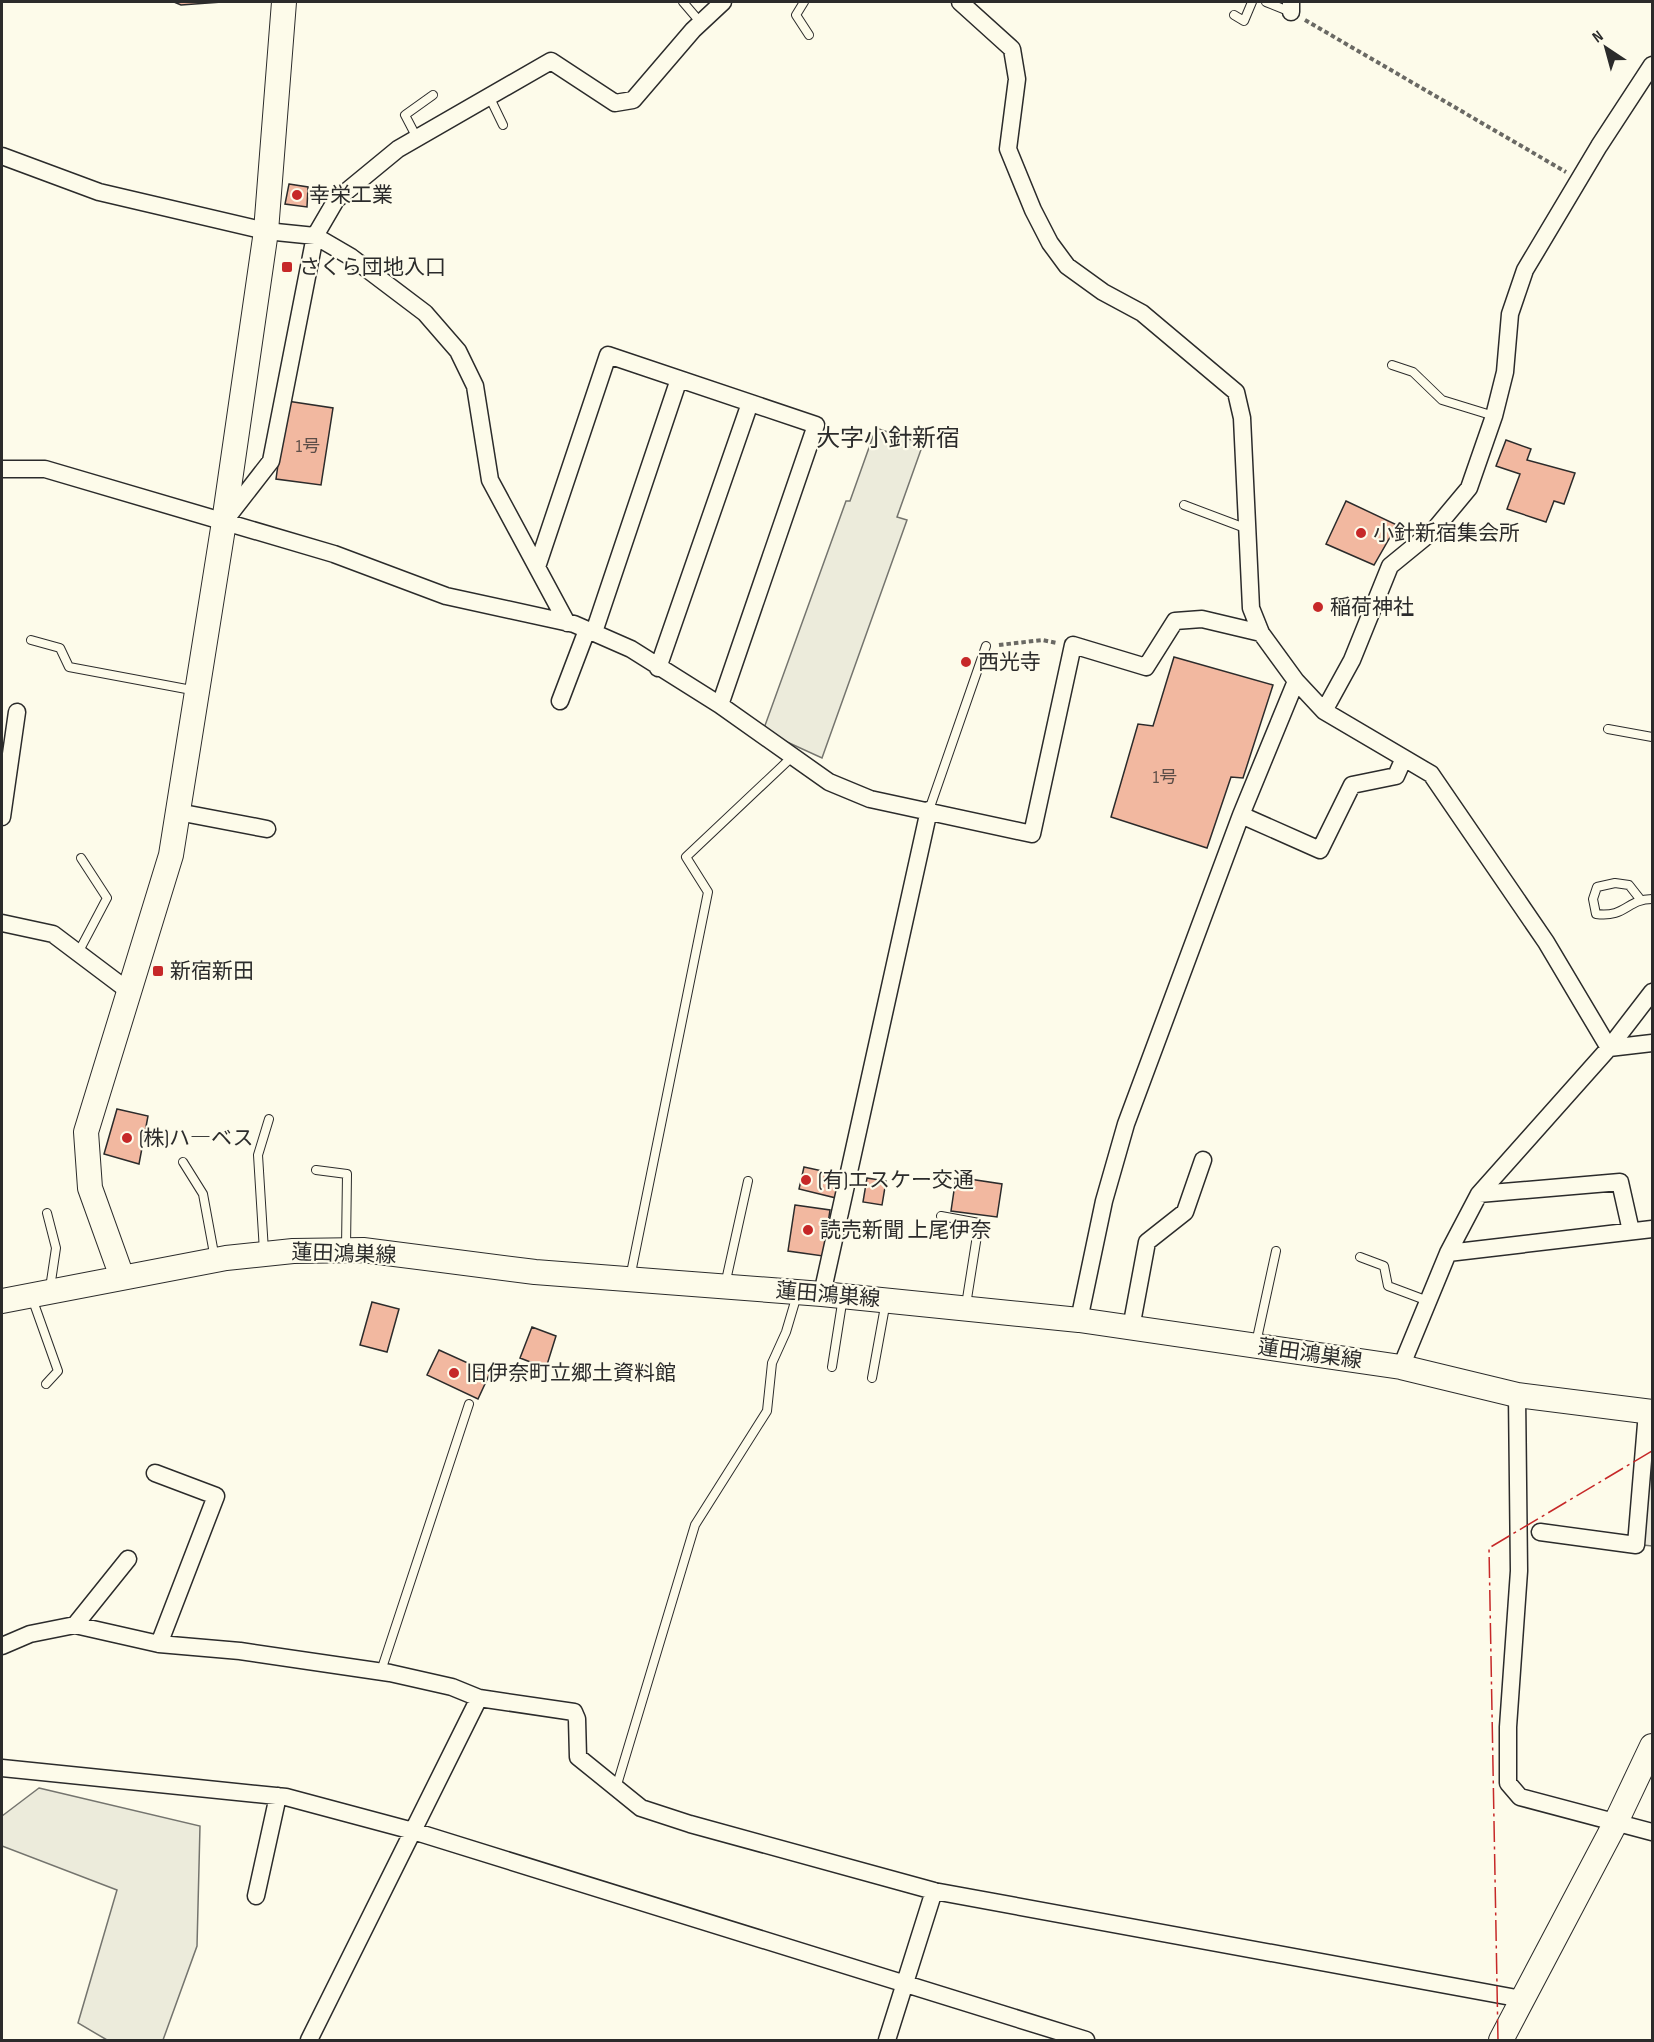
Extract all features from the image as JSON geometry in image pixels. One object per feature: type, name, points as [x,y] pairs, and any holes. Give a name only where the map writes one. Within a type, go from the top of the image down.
[{"type":"main road","points":[[122,1277],[90,1188],[86,1132],[171,855],[224,522],[266,231],[284,2]]},
{"type":"main road","name":"蓮田鴻巣線","points":[[2,1301],[215,1260],[265,1254],[363,1250],[535,1272],[833,1295],[1079,1320],[1401,1368],[1517,1395],[1650,1412]]},
{"type":"main road","points":[[1501,2040],[1616,1822],[1653,1746]]},
{"type":"street","points":[[224,522],[271,461],[315,236],[336,200],[398,149],[551,61],[615,103],[633,100],[701,23],[723,2]]},
{"type":"street","points":[[960,2],[1012,49],[1017,79],[1008,148],[1033,210],[1050,243],[1067,266],[1103,292],[1142,314],[1236,392],[1242,418],[1245,528],[1251,608],[1261,633],[1296,681],[1324,711],[1431,774],[1546,942],[1609,1048]]},
{"type":"street","points":[[1324,711],[1352,660],[1390,566],[1434,530],[1468,488],[1494,416],[1505,372],[1510,314],[1525,270],[1579,179],[1653,65]]},
{"type":"street","points":[[2,156],[99,192],[266,231],[315,236],[351,257],[425,313],[458,351],[475,386],[490,480],[567,623]]},
{"type":"street","points":[[537,567],[608,355],[816,425],[720,705]]},
{"type":"street","points":[[560,700],[591,631],[679,379]]},
{"type":"street","points":[[658,668],[750,402]]},
{"type":"street","points":[[2,469],[45,469],[334,554],[446,596],[567,623],[591,631],[631,649],[720,705],[829,782],[870,799],[1032,834],[1074,645],[1146,667],[1175,621],[1202,619],[1261,633]]},
{"type":"street","points":[[1079,1320],[1104,1201],[1126,1124],[1241,815],[1296,681]]},
{"type":"street","points":[[2,817],[17,712]]},
{"type":"street","points":[[1241,815],[1320,850],[1352,785],[1396,776],[1404,758]]},
{"type":"street","points":[[833,1295],[929,810]]},
{"type":"street","points":[[178,812],[267,830]]},
{"type":"street","points":[[2,923],[52,934],[130,992]]},
{"type":"street","points":[[1401,1368],[1448,1253],[1479,1194],[1609,1048],[1653,992]]},
{"type":"street","points":[[1609,1048],[1653,1043]]},
{"type":"street","points":[[1131,1328],[1147,1242],[1185,1212],[1203,1160]]},
{"type":"street","points":[[1479,1194],[1620,1182],[1631,1231]]},
{"type":"street","points":[[1448,1253],[1653,1229]]},
{"type":"street","points":[[1517,1395],[1519,1570],[1508,1726],[1508,1783],[1520,1797],[1653,1832]]},
{"type":"street","points":[[1540,1532],[1636,1545],[1650,1412]]},
{"type":"street","points":[[155,1473],[216,1496],[159,1644]]},
{"type":"street","points":[[75,1625],[128,1559]]},
{"type":"street","points":[[2,1646],[30,1634],[75,1625],[159,1644],[240,1652],[381,1671],[452,1688],[479,1698],[574,1712],[577,1719],[578,1757],[640,1808],[690,1824],[934,1891],[1522,1999]]},
{"type":"street","points":[[309,2040],[479,1698]]},
{"type":"street","points":[[2,1768],[278,1796],[413,1831],[1086,2040]]},
{"type":"street","points":[[256,1896],[278,1796]]},
{"type":"street","points":[[887,2040],[934,1891]]},
{"type":"lane","points":[[683,2],[701,23]]},
{"type":"lane","points":[[804,2],[796,15],[809,35]]},
{"type":"lane","points":[[1234,15],[1244,21],[1252,2]]},
{"type":"lane","points":[[1266,2],[1291,7]]},
{"type":"lane","points":[[417,138],[405,115],[433,95]]},
{"type":"lane","points":[[489,96],[503,125]]},
{"type":"lane","points":[[1392,365],[1413,372],[1442,400],[1494,416]]},
{"type":"lane","points":[[1184,505],[1245,528]]},
{"type":"lane","points":[[31,640],[60,648],[69,667],[197,691]]},
{"type":"lane","points":[[929,810],[986,646]]},
{"type":"lane","points":[[1608,729],[1653,736]]},
{"type":"lane","points":[[630,1279],[708,892],[686,857],[793,756]]},
{"type":"lane","points":[[78,953],[107,898],[81,858]]},
{"type":"lane","points":[[1640,899],[1629,885],[1614,883],[1597,887],[1593,899],[1596,914],[1609,916],[1620,913],[1640,899],[1653,899]]},
{"type":"lane","points":[[265,1254],[258,1155],[269,1119]]},
{"type":"lane","points":[[183,1162],[203,1194],[215,1260]]},
{"type":"lane","points":[[316,1170],[347,1174],[346,1250]]},
{"type":"lane","points":[[724,1286],[747,1181]]},
{"type":"lane","points":[[46,1384],[58,1371],[40,1293],[56,1248],[47,1213]]},
{"type":"lane","points":[[941,1216],[978,1223],[966,1309]]},
{"type":"lane","points":[[1256,1346],[1276,1251]]},
{"type":"lane","points":[[1360,1257],[1384,1266],[1388,1286],[1428,1301]]},
{"type":"lane","points":[[616,1788],[695,1525],[768,1411],[772,1363],[786,1332],[798,1292]]},
{"type":"lane","points":[[832,1367],[833,1295]]},
{"type":"lane","points":[[872,1378],[886,1301]]},
{"type":"lane","points":[[381,1671],[469,1404]]},
{"type":"path","points":[[1291,7],[1579,179]]},
{"type":"path","points":[[986,646],[1042,640],[1074,645]]},
{"type":"shaded area","points":[[876,428],[923,444],[897,517],[907,520],[822,758],[763,731],[846,501],[850,501]]},
{"type":"shaded area","points":[[1652,1445],[1652,1546],[1643,1545]]},
{"type":"shaded area","points":[[39,1788],[200,1826],[197,1946],[163,2040],[107,2040],[78,2023],[117,1890],[2,1846],[2,1816]]},
{"type":"building","points":[[174,2],[222,2],[181,5]]},
{"type":"building","points":[[289,184],[308,187],[307,207],[285,204]]},
{"type":"building","points":[[287,401],[333,408],[321,485],[276,479]]},
{"type":"building","points":[[1506,440],[1531,449],[1527,460],[1575,473],[1564,504],[1554,501],[1546,522],[1507,509],[1520,474],[1496,466]]},
{"type":"building","points":[[1346,501],[1397,525],[1374,565],[1326,544]]},
{"type":"building","points":[[1174,657],[1273,685],[1243,778],[1231,777],[1207,848],[1111,817],[1138,724],[1153,726]]},
{"type":"building","points":[[117,1109],[148,1116],[139,1164],[104,1154]]},
{"type":"building","points":[[804,1167],[841,1175],[836,1198],[799,1189]]},
{"type":"building","points":[[956,1177],[1002,1184],[997,1217],[951,1211]]},
{"type":"building","points":[[867,1178],[886,1181],[882,1205],[863,1202]]},
{"type":"building","points":[[795,1205],[830,1210],[823,1256],[788,1251]]},
{"type":"building","points":[[372,1302],[399,1309],[387,1352],[360,1345]]},
{"type":"building","points":[[532,1327],[556,1336],[546,1368],[520,1358]]},
{"type":"building","points":[[439,1350],[490,1373],[478,1399],[427,1375]]},
{"type":"power","points":[[1498,2040],[1489,1548],[1652,1451]]},
{"type":"place","name":"幸栄工業","points":[[297,195]]},
{"type":"place","name":"さくら団地入口","points":[[287,267]]},
{"type":"place","name":"小針新宿集会所","points":[[1361,533]]},
{"type":"place","name":"稲荷神社","points":[[1318,607]]},
{"type":"place","name":"西光寺","points":[[966,662]]},
{"type":"place","name":"新宿新田","points":[[158,971]]},
{"type":"place","name":"(株)ハ―ベス","points":[[127,1138]]},
{"type":"place","name":"(有)エスケー交通","points":[[806,1180]]},
{"type":"place","name":"読売新聞 上尾伊奈","points":[[808,1230]]},
{"type":"place","name":"旧伊奈町立郷土資料館","points":[[454,1373]]},
{"type":"district","name":"大字小針新宿","points":[[888,438]]}]
